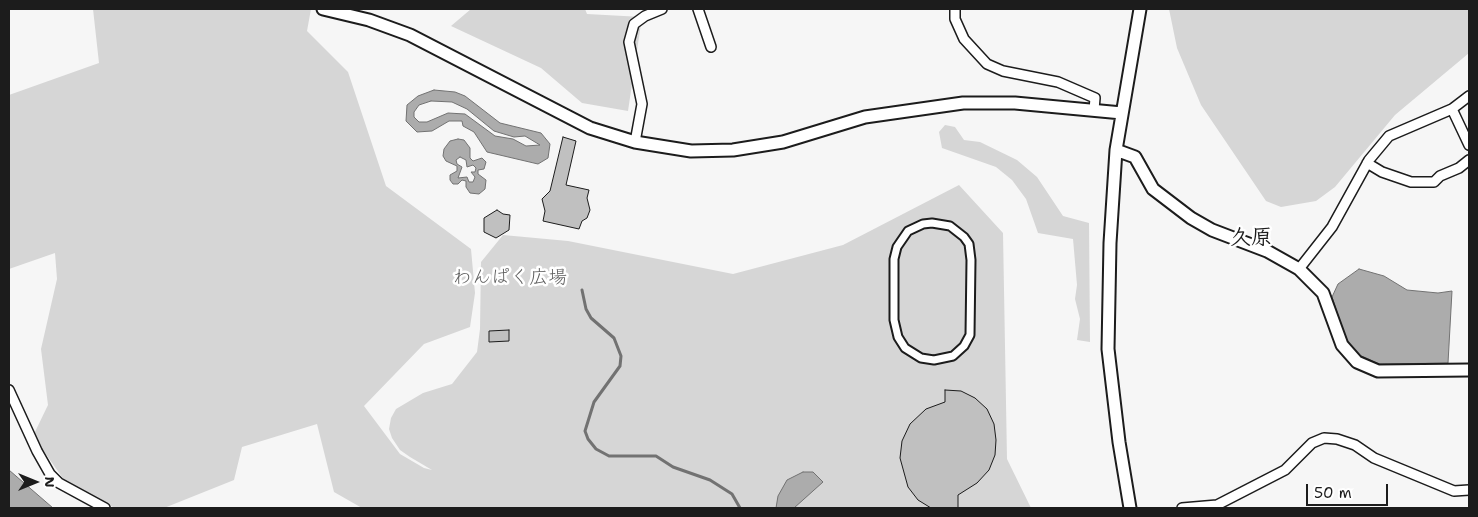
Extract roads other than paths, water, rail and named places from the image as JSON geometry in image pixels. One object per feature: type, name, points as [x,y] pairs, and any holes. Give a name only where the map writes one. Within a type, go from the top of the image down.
[{"type":"street","points":[[323,9],[369,20],[410,35],[590,128],[635,142],[692,151],[733,150],[783,142],[866,117],[963,103],[1015,103],[1122,113]]},
{"type":"street","points":[[635,142],[642,104],[629,42],[634,24],[662,9]]},
{"type":"street","points":[[698,9],[711,47]]},
{"type":"street","points":[[955,9],[954,20],[964,39],[987,64],[1003,71],[1058,82],[1095,98],[1094,110]]},
{"type":"street","points":[[1130,508],[1118,442],[1108,350],[1110,244],[1116,150],[1140,9]]},
{"type":"street","points":[[1299,269],[1332,228],[1367,163],[1389,136],[1452,109],[1469,96]]},
{"type":"street","points":[[1452,109],[1469,146]]},
{"type":"street","points":[[1116,150],[1135,156],[1153,189],[1192,218],[1212,230],[1267,251],[1299,269],[1323,293],[1342,345],[1357,362],[1378,370],[1469,370]]},
{"type":"street","points":[[1367,163],[1382,172],[1411,182],[1434,182],[1440,176],[1459,168],[1469,160]]},
{"type":"street","points":[[932,223],[950,226],[964,237],[971,252],[971,260],[971,329],[964,346],[953,356],[940,360],[928,360],[910,352],[898,337],[894,320],[894,259],[901,240],[908,231],[923,224],[932,223]]},
{"type":"street","points":[[9,390],[37,451],[50,474],[59,483],[105,508]]},
{"type":"street","points":[[1182,508],[1217,504],[1225,501],[1285,470],[1312,443],[1324,438],[1337,439],[1355,445],[1374,458],[1454,491],[1469,490]]},
{"type":"waterway","points":[[582,290],[586,309],[591,318],[614,338],[621,356],[620,366],[594,402],[585,431],[588,439],[596,449],[609,456],[656,456],[673,467],[710,480],[732,494],[740,508]]},
{"type":"district","name":"久原","points":[[1251,239]]},
{"type":"park label","name":"わんぱく広場","points":[[510,278]]}]
